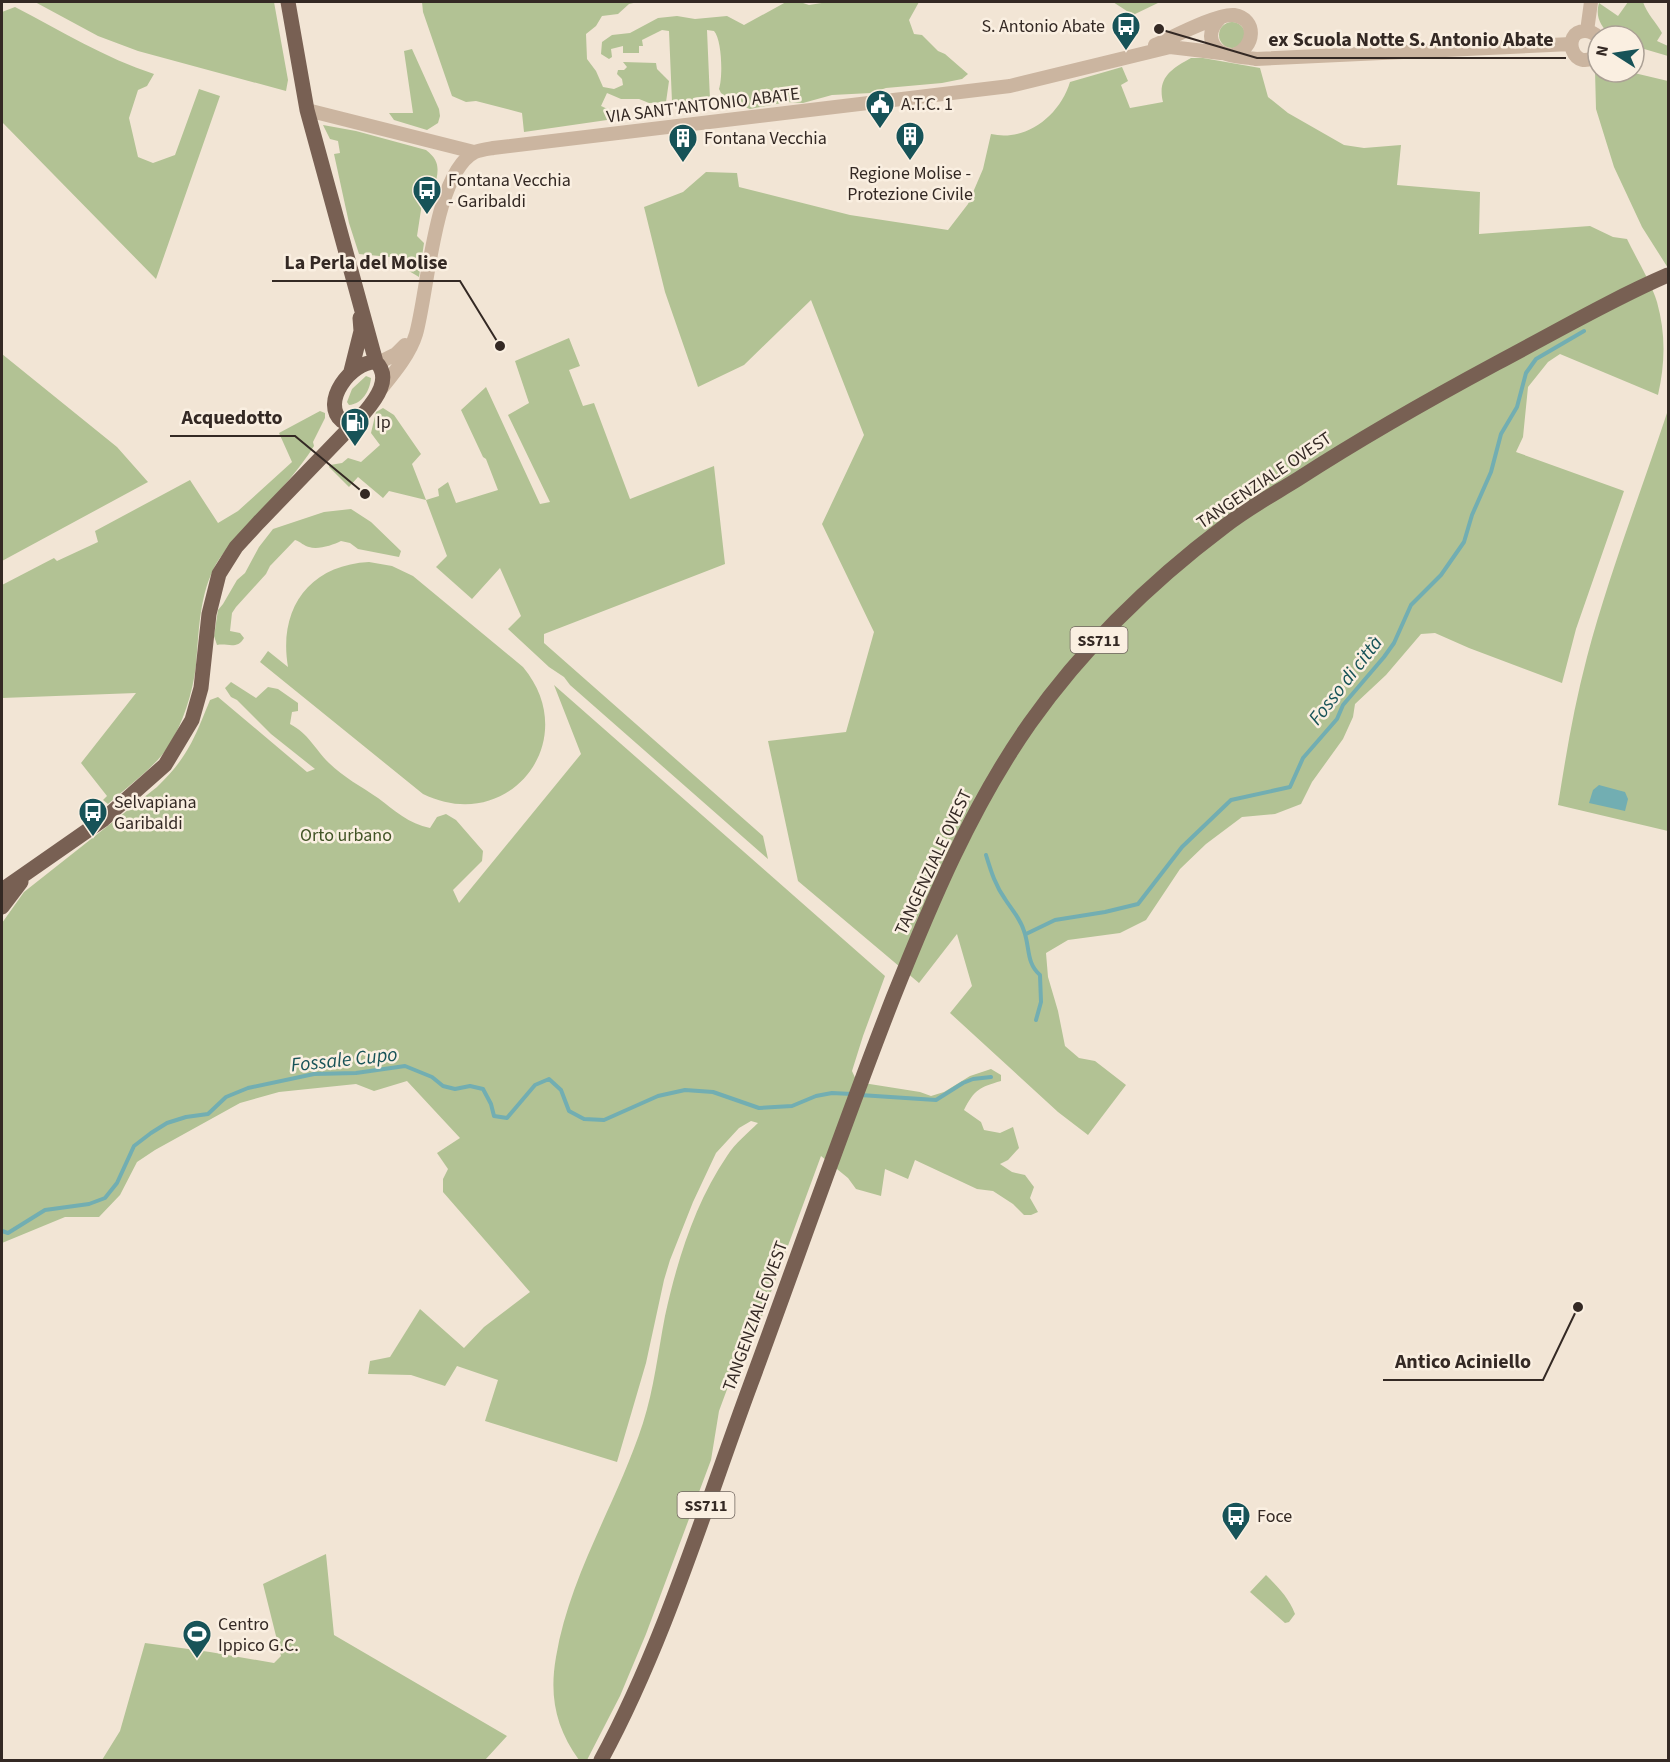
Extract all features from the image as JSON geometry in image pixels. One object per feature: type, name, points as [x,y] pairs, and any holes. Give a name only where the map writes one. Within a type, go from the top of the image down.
[{"type":"main road","points":[[2,890],[104,819],[165,765],[192,720],[201,687],[209,614],[219,574],[236,547],[376,399],[381,388],[382,370],[377,362],[358,297],[307,110],[288,2]]},
{"type":"main road","name":"TANGENZIALE OVEST","points":[[601,1761],[626,1711],[670,1605],[874,1047],[918,936],[956,851],[991,786],[1029,725],[1071,670],[1116,622],[1169,572],[1228,523],[1345,449],[1461,383],[1668,275]]},
{"type":"main road","points":[[351,371],[361,331],[358,297]]},
{"type":"main road","points":[[357,419],[342,421],[337,417],[335,401],[343,380],[351,371],[368,362],[377,362]]},
{"type":"main road","points":[[315,464],[337,417]]},
{"type":"main road","points":[[2,907],[32,868]]},
{"type":"street","points":[[1591,2],[1592,24]]},
{"type":"street","points":[[1251,32],[1251,40],[1242,52],[1228,54],[1215,47],[1211,39],[1215,23],[1220,18],[1227,15],[1240,17],[1249,26],[1262,47],[1277,58]]},
{"type":"street","name":"VIA SANT'ANTONIO ABATE","points":[[1129,58],[1194,27],[1220,18]]},
{"type":"street","points":[[1586,33],[1580,32],[1574,36],[1571,44],[1572,52],[1577,58],[1586,61]]},
{"type":"street","name":"VIA SANT'ANTONIO ABATE","points":[[474,152],[632,130],[1010,86],[1170,47],[1256,59],[1571,44]]},
{"type":"street","points":[[307,110],[474,152],[457,170],[446,192],[415,335],[394,372],[381,388]]},
{"type":"street","points":[[377,362],[396,354],[415,335]]},
{"type":"green space","points":[[35,2],[274,2],[288,80],[286,91],[138,51],[98,36]]},
{"type":"green space","points":[[422,2],[638,2],[629,4],[618,14],[602,16],[596,26],[586,34],[587,59],[596,71],[603,87],[614,89],[623,85],[622,79],[617,74],[618,70],[624,70],[627,67],[623,62],[656,63],[657,69],[669,81],[666,102],[649,103],[639,99],[621,99],[607,93],[601,106],[614,112],[614,119],[524,132],[522,113],[476,101],[466,102],[452,96],[423,12]]},
{"type":"green space","points":[[786,2],[800,2],[809,5],[828,2],[919,2],[909,20],[914,34],[922,35],[938,51],[945,54],[968,74],[962,79],[942,83],[886,88],[871,93],[832,95],[803,103],[787,102],[750,109],[737,104],[719,89],[721,59],[719,42],[714,31],[707,30],[710,100],[672,102],[669,31],[662,30],[642,40],[643,46],[639,46],[639,53],[623,53],[623,46],[611,49],[612,57],[609,59],[601,54],[602,42],[612,35],[630,33],[658,18],[677,16],[695,19],[727,16],[744,25]]},
{"type":"green space","points":[[1113,2],[1160,2],[1133,15]]},
{"type":"green space","points":[[1628,2],[1643,2],[1662,33],[1657,41],[1668,46],[1668,56],[1646,50],[1646,24],[1602,24],[1598,17],[1599,3],[1618,16]]},
{"type":"green space","points":[[15,7],[101,52],[154,74],[147,86],[138,90],[129,118],[138,157],[153,163],[175,155],[199,89],[220,96],[156,279],[2,122],[2,12]]},
{"type":"green space","points":[[1232,22],[1241,26],[1245,35],[1241,44],[1232,48],[1223,44],[1219,35],[1223,26]]},
{"type":"green space","points":[[412,49],[439,109],[438,123],[427,130],[394,120],[389,113],[413,113],[404,51]]},
{"type":"green space","points":[[1191,58],[1260,68],[1268,97],[1288,113],[1344,145],[1364,148],[1401,145],[1397,185],[1480,192],[1479,234],[1590,226],[1613,237],[1627,239],[1657,302],[1664,349],[1662,372],[1658,395],[1560,354],[1548,362],[1528,387],[1523,437],[1516,452],[1624,491],[1576,629],[1562,683],[1435,633],[1421,634],[1386,675],[1355,704],[1353,717],[1343,739],[1312,782],[1301,804],[1275,814],[1242,817],[1206,844],[1180,869],[1146,920],[1120,933],[1068,940],[1046,953],[1048,977],[1065,1046],[1079,1058],[1095,1061],[1126,1085],[1088,1135],[1058,1112],[950,1013],[972,986],[957,934],[919,983],[798,881],[768,741],[846,732],[874,632],[822,524],[864,435],[811,300],[744,365],[698,387],[665,292],[644,207],[683,192],[706,172],[737,173],[739,187],[850,215],[948,230],[968,204],[983,169],[991,134],[1017,134],[1029,130],[1050,115],[1065,94],[1070,82],[1122,67],[1128,81],[1121,85],[1130,108],[1163,102],[1162,87],[1167,75]]},
{"type":"green space","points":[[1646,76],[1668,81],[1668,268],[1642,227],[1614,167],[1596,109],[1595,84],[1646,84]]},
{"type":"green space","points":[[323,125],[356,131],[426,150],[435,159],[438,168],[434,190],[423,197],[417,236],[424,243],[419,277],[409,271],[400,260],[359,254],[349,223],[334,154],[340,153],[338,141],[330,139]]},
{"type":"green space","points":[[569,338],[580,366],[569,370],[583,406],[594,403],[630,499],[714,466],[725,564],[544,634],[544,643],[763,836],[768,859],[508,629],[521,616],[500,568],[472,599],[436,567],[447,556],[426,500],[439,496],[438,489],[448,482],[456,503],[498,490],[486,459],[461,410],[486,387],[540,504],[550,502],[508,415],[529,403],[515,361]]},
{"type":"green space","points":[[2,354],[117,447],[148,482],[2,561]]},
{"type":"green space","points":[[366,376],[371,378],[367,392],[358,402],[349,405],[347,402],[352,389]]},
{"type":"green space","points":[[383,408],[394,415],[421,454],[412,464],[426,500],[389,491],[383,498],[358,477],[349,487],[329,467],[342,463],[348,458],[361,462],[380,445],[371,433],[376,412]]},
{"type":"green space","points":[[1668,410],[1668,831],[1558,805],[1574,712],[1587,657],[1615,564]]},
{"type":"green space","points":[[320,411],[325,413],[325,418],[307,457],[224,553],[208,581],[202,605],[192,686],[183,718],[173,738],[155,763],[108,804],[103,800],[107,796],[81,763],[136,693],[2,698],[2,585],[54,558],[57,561],[98,542],[95,531],[190,480],[218,523],[238,511],[292,462],[279,433]]},
{"type":"green space","points":[[351,509],[371,522],[401,551],[399,557],[358,549],[350,543],[341,541],[313,548],[295,540],[270,566],[266,574],[232,613],[230,631],[240,633],[244,638],[235,645],[217,645],[214,636],[218,610],[273,529],[324,512]]},
{"type":"green space","points":[[369,562],[392,566],[413,576],[523,667],[540,695],[545,724],[541,750],[528,774],[509,792],[483,802],[454,804],[423,794],[260,662],[268,651],[288,667],[286,646],[293,609],[302,594],[314,581],[348,565]]},
{"type":"green space","name":"Orto urbano","points":[[231,682],[256,698],[268,687],[278,689],[298,703],[298,711],[292,712],[290,724],[307,737],[334,768],[402,816],[430,828],[437,817],[446,814],[456,820],[483,851],[482,861],[453,890],[459,903],[581,754],[554,685],[885,976],[852,1071],[857,1082],[920,1092],[931,1096],[944,1092],[970,1076],[991,1069],[1001,1075],[1001,1081],[988,1085],[975,1094],[964,1110],[981,1122],[984,1130],[1000,1133],[1013,1127],[1019,1148],[1008,1160],[1000,1164],[1012,1172],[1025,1175],[1034,1187],[1030,1198],[1038,1212],[1024,1215],[1013,1204],[993,1191],[977,1189],[915,1160],[908,1179],[885,1169],[881,1196],[856,1189],[848,1178],[821,1156],[757,1330],[736,1365],[719,1411],[711,1460],[646,1634],[620,1696],[587,1760],[579,1760],[571,1748],[556,1712],[554,1672],[563,1626],[583,1568],[643,1423],[653,1384],[665,1316],[688,1233],[706,1193],[727,1156],[758,1123],[751,1121],[739,1128],[716,1153],[693,1202],[664,1280],[646,1363],[617,1462],[485,1421],[498,1380],[457,1366],[445,1386],[411,1375],[368,1374],[370,1361],[390,1357],[420,1309],[464,1348],[484,1327],[530,1292],[443,1192],[443,1179],[448,1169],[437,1153],[460,1138],[407,1081],[374,1091],[356,1084],[279,1092],[240,1103],[137,1162],[120,1195],[99,1217],[65,1217],[2,1243],[2,923],[24,892],[168,776],[189,747],[210,700],[218,697],[307,772],[315,769],[271,734],[237,700],[231,697],[225,688]]},
{"type":"green space","name":"Centro Ippico G.C.","points":[[326,1554],[334,1635],[507,1736],[485,1760],[102,1760],[120,1731],[145,1643],[274,1663],[281,1656],[263,1584]]},
{"type":"green space","points":[[1266,1575],[1293,1608],[1295,1614],[1289,1622],[1285,1623],[1250,1592]]},
{"type":"water","points":[[1599,785],[1625,792],[1628,799],[1625,811],[1589,803],[1593,790]]},
{"type":"waterway","name":"Fosso di città","points":[[1026,934],[1055,920],[1138,904],[1182,847],[1231,800],[1290,787],[1303,758],[1337,719],[1343,705],[1394,643],[1411,605],[1441,575],[1464,542],[1472,515],[1491,472],[1501,434],[1517,407],[1526,373],[1536,359],[1584,331]]},
{"type":"waterway","name":"Fossale Cupo","points":[[986,855],[999,888],[1022,926],[1030,960],[1040,975],[1041,1002],[1036,1020]]},
{"type":"waterway","name":"Fossale Cupo","points":[[2,1231],[8,1233],[45,1210],[89,1204],[105,1198],[117,1183],[134,1146],[167,1123],[208,1114],[226,1097],[248,1088],[314,1074],[356,1073],[405,1066],[432,1077],[443,1086],[455,1089],[470,1086],[483,1089],[494,1116],[507,1118],[535,1085],[549,1079],[561,1090],[569,1111],[584,1119],[604,1120],[658,1096],[685,1090],[713,1092],[759,1108],[792,1106],[816,1096],[832,1093],[852,1094]]},
{"type":"waterway","name":"Fossale Cupo","points":[[860,1095],[936,1100],[963,1083],[973,1079],[991,1077]]},
{"type":"place","name":"ex Scuola Notte S. Antonio Abate","points":[[1159,29]]},
{"type":"place","name":"S. Antonio Abate","points":[[1126,52]]},
{"type":"place","name":"A.T.C. 1","points":[[880,130]]},
{"type":"place","name":"Regione Molise - Protezione Civile","points":[[910,162]]},
{"type":"place","name":"Fontana Vecchia","points":[[683,164]]},
{"type":"place","name":"Fontana Vecchia - Garibaldi","points":[[427,216]]},
{"type":"place","name":"La Perla del Molise","points":[[500,346]]},
{"type":"place","name":"Ip","points":[[355,448]]},
{"type":"place","name":"Acquedotto","points":[[365,494]]},
{"type":"place","name":"Selvapiana Garibaldi","points":[[93,838]]},
{"type":"place","name":"Antico Aciniello","points":[[1578,1307]]},
{"type":"place","name":"Foce","points":[[1236,1542]]},
{"type":"place","name":"Centro Ippico G.C.","points":[[197,1660]]}]
